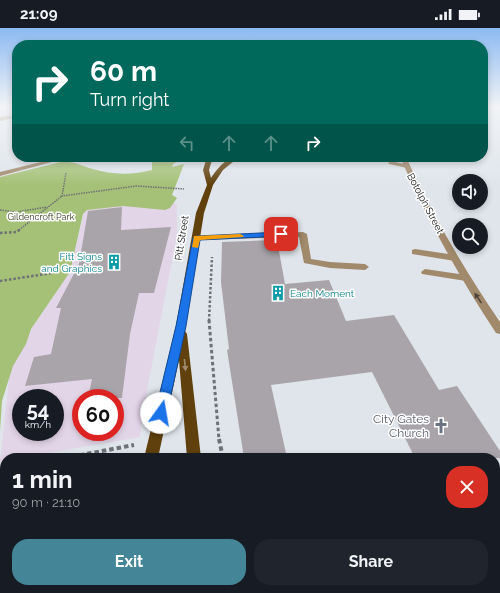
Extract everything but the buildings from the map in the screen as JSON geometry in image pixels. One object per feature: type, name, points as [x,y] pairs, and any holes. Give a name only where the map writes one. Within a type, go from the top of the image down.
[{"type":"main road","name":"Pitt Street","points":[[152,453],[181,326],[200,213],[210,185],[206,170],[208,162]]},
{"type":"main road","points":[[210,185],[221,169],[230,162]]},
{"type":"main road","name":"Pitt Street","points":[[181,326],[194,453]]},
{"type":"street","points":[[0,174],[48,162]]},
{"type":"street","name":"Botolph Street","points":[[405,162],[466,278],[500,330]]},
{"type":"street","points":[[391,163],[407,166]]},
{"type":"street","points":[[197,238],[303,234],[307,261],[330,265],[365,267]]},
{"type":"street","points":[[415,252],[455,258]]},
{"type":"street","points":[[425,272],[466,278]]},
{"type":"path","points":[[62,196],[66,173],[65,162]]},
{"type":"path","points":[[0,233],[17,232],[25,227],[47,206],[62,196],[136,186],[184,189]]},
{"type":"path","points":[[0,210],[16,212],[47,206]]},
{"type":"path","points":[[212,237],[210,323],[219,443],[222,453]]},
{"type":"path","points":[[0,281],[52,274]]},
{"type":"path","points":[[93,453],[154,442]]},
{"type":"shaded area","points":[[170,198],[177,206],[177,235],[143,411],[140,437],[124,440],[124,389],[72,389],[72,441],[117,441],[49,453],[1,453],[11,359],[70,272],[84,212],[102,201]]},
{"type":"green space","name":"Gildencroft Park","points":[[61,162],[75,163],[100,171],[122,174],[152,170],[152,162],[176,162],[172,167],[184,164],[172,195],[177,198],[170,208],[165,210],[123,206],[87,210],[83,214],[70,272],[31,329],[26,344],[13,366],[2,401],[0,431],[0,177]]},
{"type":"slow traffic","points":[[195,247],[197,238],[240,236]]},
{"type":"place","name":"Fitt Signs and Graphics","points":[[114,262]]},
{"type":"place","name":"Each Moment","points":[[278,293]]},
{"type":"place","name":"City Gates Church","points":[[441,426]]},
{"type":"route","points":[[161,413],[181,326],[197,238],[281,234]]}]
